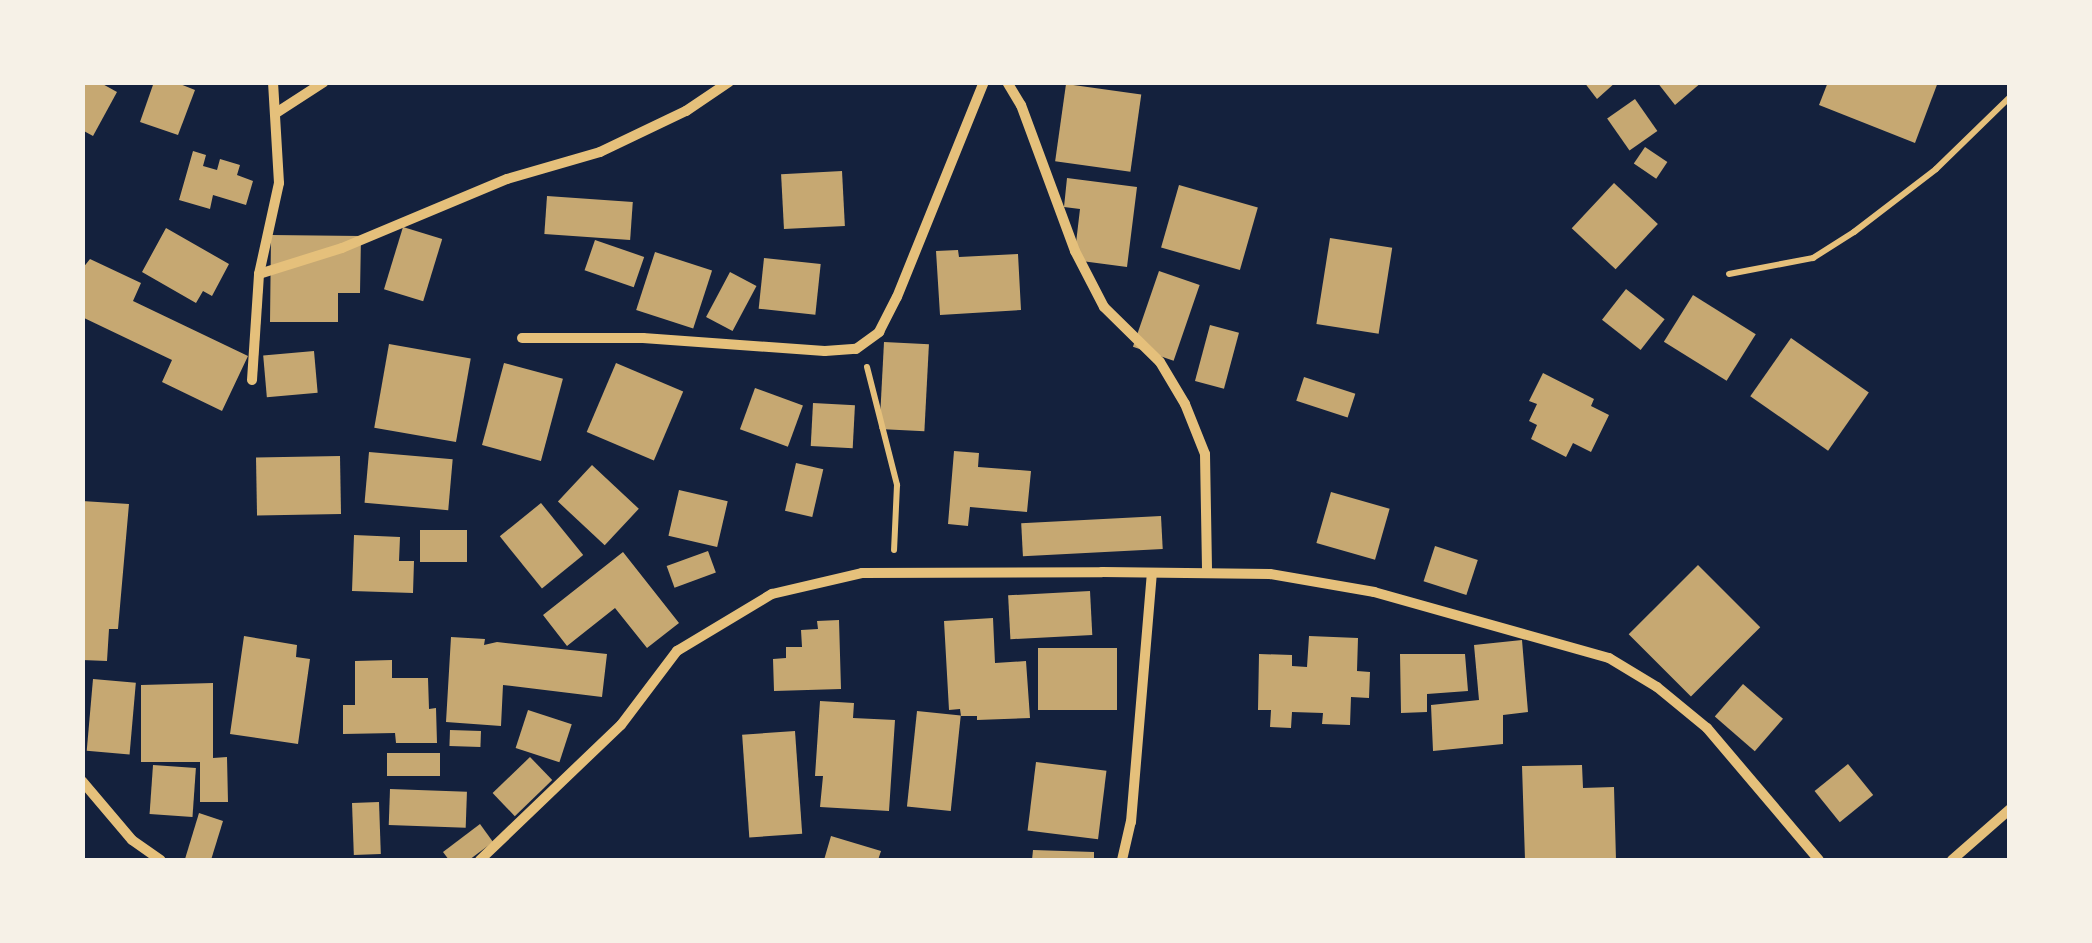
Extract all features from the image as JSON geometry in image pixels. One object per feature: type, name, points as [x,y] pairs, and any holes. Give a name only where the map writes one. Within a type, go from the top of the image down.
[{"type":"street","points":[[252,380],[259,274],[278,183],[272,82]]},
{"type":"street","points":[[276,112],[324,82]]},
{"type":"street","points":[[259,274],[342,248],[506,179],[600,152],[686,111],[729,82]]},
{"type":"street","points":[[522,338],[643,338],[826,351],[856,349],[879,332],[897,297],[984,82]]},
{"type":"street","points":[[1007,82],[1021,105],[1075,250],[1104,307],[1160,362],[1185,404],[1205,454],[1207,572]]},
{"type":"street","points":[[480,860],[621,725],[678,652],[772,594],[830,578],[892,574],[1207,572],[1270,574],[1374,592],[1609,658],[1656,687],[1707,728],[1820,860]]},
{"type":"street","points":[[1122,860],[1131,822],[1152,574]]},
{"type":"street","points":[[82,781],[132,840],[154,859]]},
{"type":"street","points":[[1952,860],[2010,809]]},
{"type":"path","points":[[1728,274],[1813,258],[1936,169],[2010,97]]},
{"type":"path","points":[[856,349],[880,403],[897,485],[892,574]]},
{"type":"building","points":[[85,82],[99,82],[117,92],[93,136],[82,130]]},
{"type":"building","points":[[154,82],[175,82],[195,90],[178,135],[140,122]]},
{"type":"building","points":[[1584,82],[1616,82],[1597,99]]},
{"type":"building","points":[[1657,82],[1702,82],[1675,105]]},
{"type":"building","points":[[1828,82],[1938,82],[1915,143],[1819,105]]},
{"type":"building","points":[[1066,84],[1141,95],[1130,172],[1055,161]]},
{"type":"building","points":[[1635,99],[1657,131],[1630,150],[1607,119]]},
{"type":"building","points":[[1645,147],[1667,162],[1656,179],[1634,164]]},
{"type":"building","points":[[193,151],[206,155],[203,166],[217,170],[220,159],[240,165],[237,175],[253,181],[246,205],[213,195],[210,209],[179,200]]},
{"type":"building","points":[[842,171],[845,226],[784,229],[781,174]]},
{"type":"building","points":[[1067,178],[1137,187],[1127,267],[1074,260],[1080,209],[1064,207]]},
{"type":"building","points":[[1614,183],[1658,224],[1616,269],[1572,228]]},
{"type":"building","points":[[1179,185],[1258,208],[1240,270],[1161,247]]},
{"type":"building","points":[[547,196],[633,202],[630,240],[544,234]]},
{"type":"building","points":[[403,227],[442,239],[423,301],[384,289]]},
{"type":"building","points":[[166,228],[229,264],[212,296],[203,291],[196,303],[142,272]]},
{"type":"building","points":[[271,235],[361,236],[360,293],[338,293],[338,322],[270,322]]},
{"type":"building","points":[[1330,238],[1392,248],[1379,334],[1316,324]]},
{"type":"building","points":[[595,240],[644,257],[634,287],[585,270]]},
{"type":"building","points":[[958,250],[959,257],[1018,254],[1021,310],[940,315],[936,251]]},
{"type":"building","points":[[655,252],[712,271],[693,329],[636,310]]},
{"type":"building","points":[[764,258],[821,264],[815,315],[759,309]]},
{"type":"building","points":[[90,259],[141,283],[133,301],[248,356],[222,411],[162,382],[172,360],[82,317],[82,269]]},
{"type":"building","points":[[1159,271],[1200,285],[1174,361],[1133,347]]},
{"type":"building","points":[[730,272],[756,286],[733,331],[706,317]]},
{"type":"building","points":[[1626,289],[1665,319],[1641,350],[1602,320]]},
{"type":"building","points":[[1693,295],[1756,334],[1727,381],[1664,342]]},
{"type":"building","points":[[1210,325],[1239,333],[1224,389],[1195,381]]},
{"type":"building","points":[[1791,338],[1869,392],[1828,451],[1750,396]]},
{"type":"building","points":[[884,342],[929,344],[924,431],[879,429]]},
{"type":"building","points":[[389,344],[471,358],[456,442],[374,428]]},
{"type":"building","points":[[314,351],[318,393],[267,397],[263,355]]},
{"type":"building","points":[[504,363],[563,379],[541,461],[482,445]]},
{"type":"building","points":[[616,363],[683,392],[654,461],[587,432]]},
{"type":"building","points":[[1543,373],[1594,399],[1591,406],[1609,415],[1591,452],[1573,443],[1566,457],[1531,439],[1537,425],[1529,421],[1537,404],[1529,401]]},
{"type":"building","points":[[1304,377],[1355,394],[1348,417],[1296,401]]},
{"type":"building","points":[[755,388],[803,405],[788,447],[740,429]]},
{"type":"building","points":[[813,403],[855,405],[853,448],[811,446]]},
{"type":"building","points":[[954,451],[979,453],[978,467],[1031,471],[1027,512],[970,507],[968,526],[948,524]]},
{"type":"building","points":[[369,452],[453,459],[448,510],[365,503]]},
{"type":"building","points":[[340,456],[341,514],[257,515],[256,457]]},
{"type":"building","points":[[796,463],[823,469],[812,517],[785,511]]},
{"type":"building","points":[[592,465],[639,509],[605,545],[558,502]]},
{"type":"building","points":[[679,490],[728,501],[717,547],[668,536]]},
{"type":"building","points":[[1331,492],[1390,509],[1375,560],[1316,543]]},
{"type":"building","points":[[82,501],[129,504],[118,629],[109,629],[107,661],[82,660]]},
{"type":"building","points":[[541,503],[583,555],[542,588],[500,536]]},
{"type":"building","points":[[1161,516],[1163,549],[1023,556],[1021,523]]},
{"type":"building","points":[[420,530],[467,530],[467,562],[420,562]]},
{"type":"building","points":[[354,535],[400,537],[399,561],[414,561],[413,593],[352,591]]},
{"type":"building","points":[[1435,546],[1478,560],[1466,595],[1424,581]]},
{"type":"building","points":[[708,551],[716,573],[675,588],[667,566]]},
{"type":"building","points":[[623,552],[679,623],[647,648],[615,608],[567,646],[543,615]]},
{"type":"building","points":[[1698,565],[1760,627],[1691,697],[1629,634]]},
{"type":"building","points":[[1090,591],[1092,635],[1010,639],[1008,595]]},
{"type":"building","points":[[993,618],[995,663],[1026,661],[1030,718],[977,720],[977,716],[961,716],[960,709],[949,710],[944,621]]},
{"type":"building","points":[[839,620],[841,689],[774,691],[773,659],[786,658],[786,647],[802,647],[801,630],[818,629],[817,621]]},
{"type":"building","points":[[244,636],[297,645],[296,657],[310,659],[298,744],[230,734]]},
{"type":"building","points":[[1309,636],[1358,638],[1357,671],[1370,672],[1369,698],[1351,697],[1350,725],[1322,724],[1323,713],[1292,712],[1291,728],[1270,727],[1271,710],[1258,710],[1259,654],[1292,655],[1292,666],[1307,667]]},
{"type":"building","points":[[451,637],[485,639],[484,645],[497,642],[607,654],[602,697],[503,685],[501,726],[446,722]]},
{"type":"building","points":[[1522,640],[1528,712],[1503,715],[1503,744],[1433,751],[1431,705],[1479,700],[1474,645]]},
{"type":"building","points":[[1038,648],[1117,648],[1117,710],[1038,710]]},
{"type":"building","points":[[1400,654],[1465,654],[1468,691],[1427,694],[1427,712],[1401,713]]},
{"type":"building","points":[[392,660],[392,678],[428,678],[429,709],[436,708],[437,743],[396,743],[395,733],[343,734],[343,705],[355,705],[355,661]]},
{"type":"building","points":[[93,679],[136,683],[130,754],[87,751]]},
{"type":"building","points":[[213,683],[213,758],[227,757],[228,802],[200,802],[200,762],[141,762],[141,685]]},
{"type":"building","points":[[1743,684],[1783,719],[1755,751],[1715,716]]},
{"type":"building","points":[[820,701],[854,703],[853,718],[895,720],[889,811],[820,807],[823,776],[815,776]]},
{"type":"building","points":[[528,710],[572,724],[559,762],[516,748]]},
{"type":"building","points":[[917,711],[961,716],[951,811],[907,806]]},
{"type":"building","points":[[450,730],[481,731],[480,747],[449,746]]},
{"type":"building","points":[[795,731],[802,834],[749,837],[742,735]]},
{"type":"building","points":[[387,753],[440,753],[440,776],[387,776]]},
{"type":"building","points":[[530,757],[552,780],[515,816],[493,793]]},
{"type":"building","points":[[1036,762],[1106,771],[1098,839],[1028,830]]},
{"type":"building","points":[[1848,764],[1873,795],[1840,822],[1815,791]]},
{"type":"building","points":[[153,765],[196,768],[192,817],[150,814]]},
{"type":"building","points":[[1582,765],[1583,788],[1614,787],[1616,860],[1525,860],[1522,766]]},
{"type":"building","points":[[390,789],[467,792],[466,828],[389,825]]},
{"type":"building","points":[[379,802],[381,854],[354,855],[352,803]]},
{"type":"building","points":[[199,813],[223,821],[211,860],[185,859]]},
{"type":"building","points":[[480,824],[493,842],[469,860],[449,860],[443,852]]},
{"type":"building","points":[[831,836],[881,851],[878,860],[824,860]]},
{"type":"building","points":[[1033,850],[1094,852],[1094,860],[1032,860]]}]
